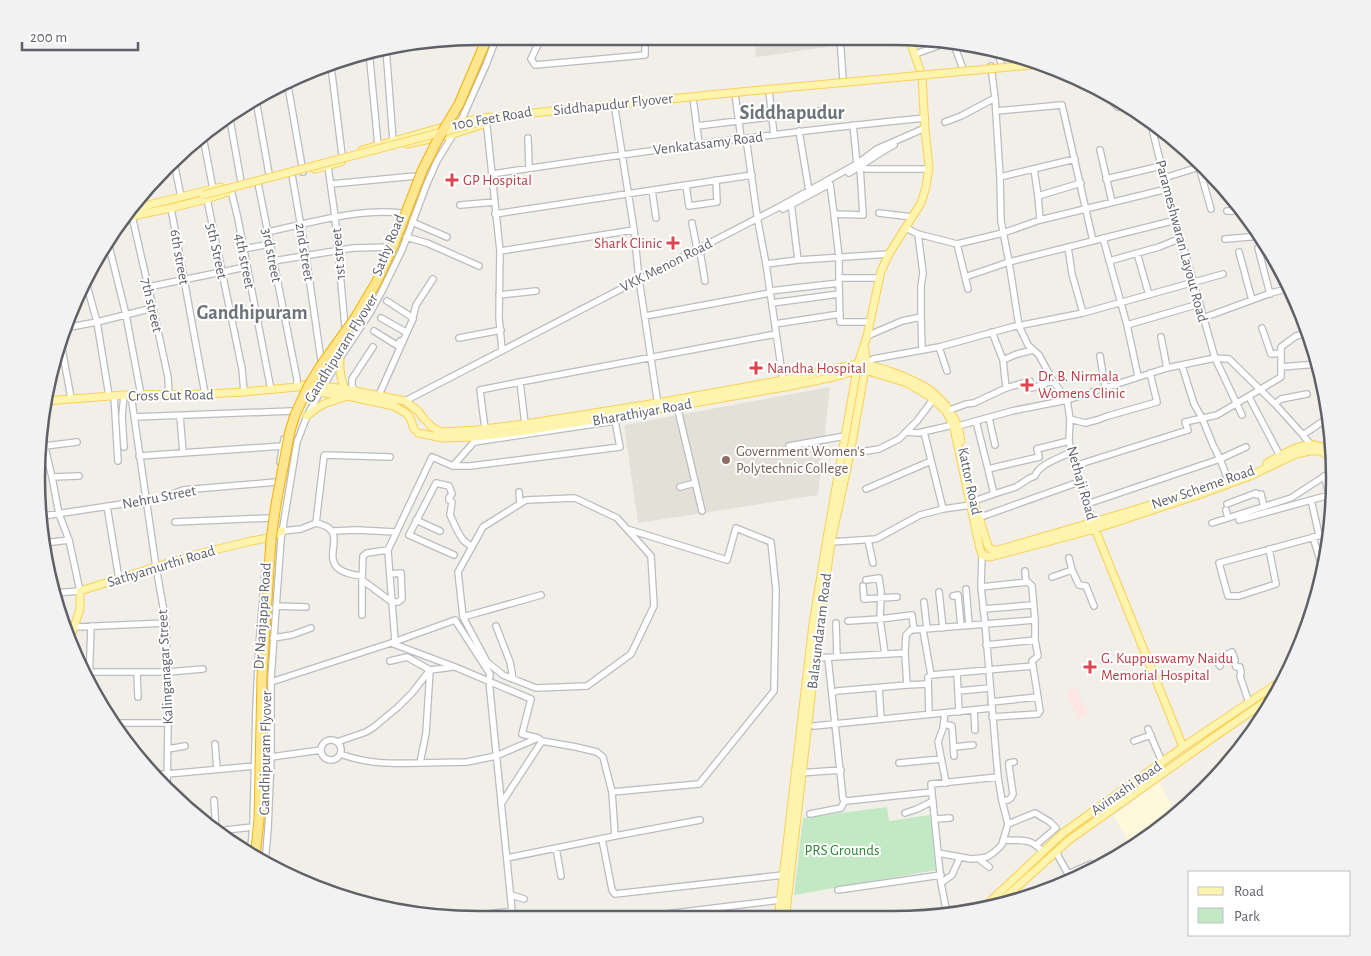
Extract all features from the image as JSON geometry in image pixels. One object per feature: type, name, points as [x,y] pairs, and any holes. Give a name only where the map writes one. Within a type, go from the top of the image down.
[{"type":"highway","name":"Gandhipuram Flyover","points":[[261,853],[259,820],[262,676],[272,540],[290,431],[309,385],[355,318],[376,283],[394,244],[422,171],[459,104],[484,45]]},
{"type":"highway","name":"Gandhipuram Flyover","points":[[262,853],[264,821],[266,676],[274,558],[277,522],[295,432],[305,406],[324,371],[361,317],[380,285],[398,246],[426,172],[464,104],[490,45]]},
{"type":"main road","points":[[912,46],[923,74]]},
{"type":"main road","points":[[862,367],[865,344],[881,271],[889,254],[921,202],[926,187],[929,169],[923,74],[916,46]]},
{"type":"main road","name":"Siddhapudur Flyover","points":[[137,211],[196,196],[205,197],[413,139],[515,114],[1024,66]]},
{"type":"main road","name":"100 Feet Road","points":[[614,104],[842,80],[923,74]]},
{"type":"main road","name":"100 Feet Road","points":[[137,211],[269,174],[328,166],[396,147],[453,134],[486,120],[515,112],[769,91],[923,74]]},
{"type":"main road","name":"100 Feet Road","points":[[136,211],[150,214],[205,197],[292,175],[302,169],[342,155],[444,126],[461,122],[486,120]]},
{"type":"main road","points":[[340,358],[340,379],[346,392]]},
{"type":"main road","name":"Bharathiyar Road","points":[[416,431],[443,438],[476,437],[526,431],[783,380],[862,367]]},
{"type":"main road","name":"Bharathiyar Road","points":[[426,421],[432,428],[441,432],[485,429],[658,406],[678,406],[817,380],[862,367]]},
{"type":"main road","name":"Kattor Road","points":[[862,367],[907,383],[934,397],[950,410],[956,426],[972,503],[977,540],[982,555]]},
{"type":"main road","name":"Balasundaram Road","points":[[798,773],[816,658],[831,542],[846,454],[845,436],[862,367]]},
{"type":"main road","name":"Balasundaram Road","points":[[785,911],[788,861],[813,624],[862,367]]},
{"type":"main road","points":[[302,387],[324,385],[394,406],[406,413],[416,431]]},
{"type":"main road","points":[[302,387],[320,392],[346,392]]},
{"type":"main road","name":"Cross Cut Road","points":[[52,400],[127,395],[244,392],[302,387]]},
{"type":"main road","points":[[307,416],[316,407],[354,390],[407,403],[418,411],[426,421],[428,429],[424,433],[416,431]]},
{"type":"main road","name":"Kattor Road","points":[[934,397],[956,426]]},
{"type":"main road","points":[[416,431],[414,426],[418,419],[426,421]]},
{"type":"main road","name":"New Scheme Road","points":[[1094,525],[1119,515],[1249,473],[1294,448],[1310,448]]},
{"type":"main road","points":[[1310,448],[1325,448]]},
{"type":"main road","points":[[1310,448],[1325,454]]},
{"type":"main road","name":"New Scheme Road","points":[[1094,525],[1202,494],[1250,476],[1310,448]]},
{"type":"main road","name":"Kattor Road","points":[[972,503],[988,546],[992,550],[1094,525]]},
{"type":"main road","points":[[982,555],[997,556],[1094,525]]},
{"type":"main road","name":"Nethaji Road","points":[[1094,525],[1184,747]]},
{"type":"main road","name":"Sathyamurthi Road","points":[[80,590],[207,552],[268,538],[282,531]]},
{"type":"main road","points":[[73,631],[80,609],[80,590]]},
{"type":"main road","name":"Avinashi Road","points":[[993,899],[1063,833],[1162,762],[1272,687]]},
{"type":"main road","name":"Avinashi Road","points":[[1007,895],[1069,840],[1262,704]]},
{"type":"main road","name":"Balasundaram Road","points":[[779,911],[783,875],[788,861]]},
{"type":"street","name":"Sathy Road","points":[[302,387],[345,327],[373,283],[391,247],[401,213],[416,176],[460,94],[480,45]]},
{"type":"street","name":"Dr Nanjappa Road","points":[[262,854],[268,829],[273,638],[282,531],[297,442],[307,416],[320,392],[382,291],[393,269],[437,161],[461,122],[494,45]]},
{"type":"street","points":[[538,45],[532,59],[535,65],[645,55],[645,45]]},
{"type":"street","points":[[840,45],[842,80]]},
{"type":"street","points":[[918,53],[934,47]]},
{"type":"street","points":[[956,50],[963,69]]},
{"type":"street","points":[[387,55],[393,141]]},
{"type":"street","points":[[370,59],[378,145]]},
{"type":"street","points":[[1000,59],[1002,65]]},
{"type":"street","points":[[923,74],[991,68],[1016,63]]},
{"type":"street","points":[[923,74],[963,69],[1029,67]]},
{"type":"street","name":"Nethaji Road","points":[[991,68],[996,111],[1001,221],[1018,326],[1028,345],[1039,355],[1053,381],[1067,400],[1070,419],[1069,441],[1074,466],[1094,525]]},
{"type":"street","points":[[332,71],[342,155]]},
{"type":"street","points":[[288,89],[302,169]]},
{"type":"street","points":[[769,91],[774,134]]},
{"type":"street","points":[[735,94],[738,122],[752,175],[783,380]]},
{"type":"street","points":[[693,98],[699,144]]},
{"type":"street","points":[[945,122],[961,116],[995,98]]},
{"type":"street","points":[[614,104],[634,230],[639,281],[658,406]]},
{"type":"street","points":[[257,106],[269,174]]},
{"type":"street","points":[[996,111],[1062,106],[1093,241]]},
{"type":"street","points":[[696,126],[820,112]]},
{"type":"street","name":"Venkatasamy Road","points":[[492,174],[743,138],[925,118]]},
{"type":"street","points":[[486,120],[500,251],[499,317],[502,350]]},
{"type":"street","points":[[231,123],[241,182]]},
{"type":"street","points":[[834,214],[862,215],[859,166],[853,125]]},
{"type":"street","name":"VKK Menon Road","points":[[407,403],[502,350],[830,184],[880,152],[925,129]]},
{"type":"street","points":[[799,131],[808,191]]},
{"type":"street","name":"Parameshwaran Layout Road","points":[[1153,131],[1167,189],[1215,358],[1242,415]]},
{"type":"street","points":[[528,138],[529,168]]},
{"type":"street","points":[[204,143],[213,189]]},
{"type":"street","points":[[1100,150],[1112,202]]},
{"type":"street","points":[[1000,177],[1075,159]]},
{"type":"street","name":"1st street","points":[[328,166],[335,217],[345,327],[352,340]]},
{"type":"street","points":[[859,166],[866,169],[929,169]]},
{"type":"street","name":"VKK Menon Road","points":[[791,203],[808,191],[859,166]]},
{"type":"street","points":[[1106,179],[1161,166]]},
{"type":"street","points":[[1164,178],[1195,168]]},
{"type":"street","points":[[175,169],[181,197]]},
{"type":"street","points":[[1034,169],[1040,220]]},
{"type":"street","points":[[1201,174],[1211,209]]},
{"type":"street","name":"2nd street","points":[[292,175],[321,360]]},
{"type":"street","points":[[496,214],[752,175]]},
{"type":"street","points":[[331,184],[416,176]]},
{"type":"street","points":[[686,185],[689,206],[717,202],[716,180]]},
{"type":"street","name":"3rd street","points":[[258,183],[297,378],[302,387]]},
{"type":"street","points":[[1038,196],[1081,183]]},
{"type":"street","points":[[830,184],[838,257],[840,322],[870,322]]},
{"type":"street","points":[[906,228],[918,234],[957,244],[1003,233],[1040,220],[1167,189]]},
{"type":"street","name":"4th street","points":[[231,190],[272,390]]},
{"type":"street","points":[[652,190],[656,218]]},
{"type":"street","name":"5th Street","points":[[205,197],[242,369],[244,392]]},
{"type":"street","points":[[460,205],[495,202]]},
{"type":"street","points":[[791,203],[798,260]]},
{"type":"street","name":"6th street","points":[[171,208],[205,394]]},
{"type":"street","points":[[1227,211],[1234,211]]},
{"type":"street","name":"7th street","points":[[136,212],[148,287],[168,377],[169,394]]},
{"type":"street","points":[[268,232],[335,217],[370,213],[401,213]]},
{"type":"street","points":[[879,213],[912,217]]},
{"type":"street","points":[[965,277],[1009,262],[1176,220]]},
{"type":"street","points":[[412,222],[447,237]]},
{"type":"street","points":[[692,224],[705,281]]},
{"type":"street","points":[[500,251],[634,230]]},
{"type":"street","points":[[918,234],[923,273],[921,288],[922,350]]},
{"type":"street","points":[[406,237],[427,243],[480,266]]},
{"type":"street","points":[[1225,239],[1253,237]]},
{"type":"street","points":[[1103,238],[1127,324],[1138,376]]},
{"type":"street","points":[[1109,261],[1159,247],[1181,238]]},
{"type":"street","points":[[243,249],[270,244]]},
{"type":"street","points":[[957,244],[968,289]]},
{"type":"street","points":[[273,261],[353,248],[391,247]]},
{"type":"street","points":[[1068,247],[1072,274],[1083,313]]},
{"type":"street","points":[[1258,248],[1270,294]]},
{"type":"street","points":[[110,250],[126,315],[141,395]]},
{"type":"street","points":[[1240,252],[1252,300]]},
{"type":"street","points":[[1137,253],[1149,295]]},
{"type":"street","points":[[766,264],[889,254]]},
{"type":"street","points":[[148,287],[246,267]]},
{"type":"street","points":[[862,367],[873,360],[939,347],[992,332],[1083,313],[1224,274]]},
{"type":"street","points":[[645,316],[839,280],[880,278]]},
{"type":"street","points":[[374,331],[398,346],[416,306],[433,279]]},
{"type":"street","name":"VKK Menon Road","points":[[407,403],[639,281]]},
{"type":"street","points":[[88,290],[97,322],[111,396],[118,461]]},
{"type":"street","points":[[1203,318],[1283,290]]},
{"type":"street","points":[[500,295],[536,291]]},
{"type":"street","points":[[772,303],[839,294]]},
{"type":"street","points":[[387,302],[411,317]]},
{"type":"street","points":[[1127,324],[1199,304]]},
{"type":"street","points":[[73,327],[153,308]]},
{"type":"street","points":[[775,324],[840,314]]},
{"type":"street","points":[[379,395],[411,317]]},
{"type":"street","points":[[867,336],[902,321],[921,317]]},
{"type":"street","points":[[381,318],[404,331]]},
{"type":"street","points":[[1262,328],[1271,354],[1281,353]]},
{"type":"street","points":[[459,338],[501,330]]},
{"type":"street","points":[[992,332],[1003,360],[1006,388]]},
{"type":"street","points":[[485,429],[480,390],[776,334]]},
{"type":"street","points":[[1074,466],[1188,430],[1185,422],[1217,415],[1237,404],[1281,377],[1281,347],[1296,336],[1301,335]]},
{"type":"street","points":[[1161,337],[1167,368]]},
{"type":"street","points":[[354,390],[352,379],[372,347]]},
{"type":"street","points":[[939,347],[947,371]]},
{"type":"street","points":[[1003,360],[1033,350]]},
{"type":"street","points":[[63,355],[71,398]]},
{"type":"street","points":[[1100,356],[1106,387]]},
{"type":"street","points":[[906,432],[918,433],[956,426],[1012,411],[1067,400],[1138,376],[1215,358],[1230,359],[1303,435],[1310,448]]},
{"type":"street","points":[[1281,367],[1311,365]]},
{"type":"street","points":[[1182,366],[1194,404],[1202,418],[1228,480]]},
{"type":"street","points":[[1070,419],[1084,423],[1157,402],[1150,373]]},
{"type":"street","points":[[950,410],[974,403],[1006,388],[1030,381],[1032,388],[1053,381]]},
{"type":"street","points":[[520,382],[525,424]]},
{"type":"street","name":"Dr Nanjappa Road","points":[[251,847],[259,645],[270,518],[282,446],[302,387]]},
{"type":"street","points":[[1275,404],[1281,399],[1307,394]]},
{"type":"street","points":[[124,447],[122,416],[127,395]]},
{"type":"street","name":"Kalinganagar Street","points":[[127,395],[134,417],[166,623],[168,672],[167,779]]},
{"type":"street","points":[[846,454],[879,449],[899,439],[917,421],[934,397]]},
{"type":"street","points":[[1248,397],[1280,456]]},
{"type":"street","points":[[678,406],[702,511]]},
{"type":"street","points":[[134,417],[292,412]]},
{"type":"street","points":[[180,416],[183,453]]},
{"type":"street","points":[[989,418],[995,445]]},
{"type":"street","points":[[393,642],[388,550],[432,457],[453,466],[477,466],[620,447],[615,421],[474,442],[453,466]]},
{"type":"street","points":[[976,421],[994,494]]},
{"type":"street","points":[[1303,435],[1322,421]]},
{"type":"street","points":[[924,432],[943,509]]},
{"type":"street","points":[[789,446],[845,436]]},
{"type":"street","points":[[981,441],[993,438]]},
{"type":"street","points":[[988,469],[1039,457],[1037,449],[1069,441]]},
{"type":"street","points":[[46,446],[77,442]]},
{"type":"street","points":[[139,456],[282,446]]},
{"type":"street","points":[[1087,504],[1220,459],[1246,447]]},
{"type":"street","points":[[46,450],[59,514],[69,540],[80,590]]},
{"type":"street","points":[[831,542],[876,539],[920,515],[972,503],[1016,488],[1035,476],[1036,472],[1051,462],[1071,452]]},
{"type":"street","points":[[316,522],[325,455],[390,457]]},
{"type":"street","points":[[866,489],[931,461]]},
{"type":"street","points":[[52,477],[79,476]]},
{"type":"street","points":[[1212,523],[1291,498],[1324,476],[1326,481]]},
{"type":"street","name":"Nehru Street","points":[[47,516],[146,501],[162,498],[183,490],[276,482]]},
{"type":"street","points":[[978,518],[1079,482]]},
{"type":"street","points":[[454,555],[409,535],[436,483],[449,486],[452,494],[448,498],[452,502],[450,515],[463,540],[472,547]]},
{"type":"street","points":[[680,487],[695,483]]},
{"type":"street","points":[[519,492],[520,504]]},
{"type":"street","points":[[1228,518],[1226,507],[1256,493],[1257,495],[1261,494],[1264,507]]},
{"type":"street","points":[[1239,520],[1325,497]]},
{"type":"street","points":[[575,498],[617,518],[651,556],[654,606],[631,654],[587,686],[536,688],[503,675],[487,662],[463,617],[458,572],[483,527],[520,504],[526,500],[575,498]]},
{"type":"street","points":[[1312,504],[1319,555]]},
{"type":"street","points":[[107,506],[119,579]]},
{"type":"street","points":[[175,522],[270,518]]},
{"type":"street","points":[[416,520],[440,531]]},
{"type":"street","points":[[282,531],[301,530],[316,522],[325,524],[332,531],[334,538],[333,552],[336,566],[362,578],[392,602],[398,602],[402,599],[401,573],[390,574]]},
{"type":"street","points":[[612,792],[699,784],[774,691],[776,590],[771,542],[736,528],[727,560],[627,528]]},
{"type":"street","points":[[332,531],[396,532]]},
{"type":"street","points":[[1269,549],[1276,584],[1240,596],[1228,596],[1219,563],[1269,549],[1316,536],[1322,535]]},
{"type":"street","points":[[50,542],[69,540]]},
{"type":"street","points":[[868,540],[873,563]]},
{"type":"street","points":[[362,615],[363,556],[388,550]]},
{"type":"street","points":[[938,853],[971,859],[987,857],[1000,847],[1008,824],[998,777],[992,717],[985,623],[980,587],[982,555]]},
{"type":"street","points":[[1069,558],[1072,570],[1079,584],[1086,586],[1094,606]]},
{"type":"street","points":[[1052,577],[1072,570]]},
{"type":"street","points":[[1026,571],[1026,582]]},
{"type":"street","points":[[866,580],[878,578],[880,619],[885,654]]},
{"type":"street","points":[[980,587],[1026,582],[1032,586],[1038,656],[1032,661],[1040,711],[1038,714],[992,717]]},
{"type":"street","points":[[863,586],[864,599],[897,597]]},
{"type":"street","points":[[966,589],[969,625]]},
{"type":"street","name":"Sathyamurthi Road","points":[[61,592],[80,590]]},
{"type":"street","points":[[939,592],[943,628]]},
{"type":"street","points":[[953,596],[958,595],[961,626]]},
{"type":"street","points":[[463,617],[541,596]]},
{"type":"street","points":[[924,602],[925,629],[931,675],[928,677],[929,714]]},
{"type":"street","points":[[983,609],[1033,605]]},
{"type":"street","points":[[276,606],[306,607]]},
{"type":"street","points":[[848,621],[912,615],[914,630]]},
{"type":"street","points":[[271,682],[455,620],[490,674],[489,681],[512,911]]},
{"type":"street","points":[[907,685],[906,635],[911,630],[1035,620]]},
{"type":"street","points":[[75,627],[166,623]]},
{"type":"street","points":[[836,623],[837,657]]},
{"type":"street","points":[[90,670],[91,626]]},
{"type":"street","points":[[496,626],[510,662],[513,679]]},
{"type":"street","points":[[273,638],[292,635],[311,628]]},
{"type":"street","points":[[986,645],[1036,640]]},
{"type":"street","points":[[393,642],[531,699],[522,734],[596,752],[603,757],[612,792],[615,836]]},
{"type":"street","points":[[1220,666],[1216,660],[1232,652],[1236,667],[1240,667],[1240,676],[1248,703]]},
{"type":"street","points":[[816,658],[905,653]]},
{"type":"street","points":[[390,661],[407,657],[430,670],[455,667]]},
{"type":"street","points":[[810,814],[841,808],[845,800],[843,799],[828,658]]},
{"type":"street","points":[[931,675],[1033,666]]},
{"type":"street","points":[[91,672],[168,672],[203,669]]},
{"type":"street","points":[[337,742],[366,732],[374,727],[412,693],[430,670]]},
{"type":"street","points":[[420,763],[426,733],[430,670]]},
{"type":"street","points":[[137,672],[138,697]]},
{"type":"street","points":[[957,673],[960,712]]},
{"type":"street","points":[[832,693],[837,691],[928,684]]},
{"type":"street","points":[[879,688],[881,719]]},
{"type":"street","points":[[958,691],[990,688]]},
{"type":"street","points":[[814,726],[960,712],[1038,697]]},
{"type":"street","points":[[974,710],[974,730]]},
{"type":"street","points":[[945,713],[944,724],[938,742],[946,783]]},
{"type":"street","points":[[121,723],[168,723]]},
{"type":"street","points":[[944,724],[952,726],[954,756]]},
{"type":"street","points":[[1134,741],[1149,732],[1162,762]]},
{"type":"street","points":[[340,754],[356,760],[376,763],[467,762],[496,756],[540,739]]},
{"type":"street","points":[[501,804],[540,739]]},
{"type":"street","points":[[328,740],[334,740],[341,747],[340,754],[336,758],[329,759],[324,756],[321,750],[322,744],[328,740]]},
{"type":"street","points":[[215,744],[216,770]]},
{"type":"street","points":[[954,747],[973,745]]},
{"type":"street","points":[[168,748],[185,746]]},
{"type":"street","points":[[271,756],[321,750]]},
{"type":"street","points":[[899,763],[941,759]]},
{"type":"street","points":[[1002,801],[1012,798],[1009,766],[1010,763],[1014,762]]},
{"type":"street","points":[[162,774],[255,766]]},
{"type":"street","points":[[798,773],[841,770]]},
{"type":"street","points":[[946,907],[940,875],[931,784],[998,777]]},
{"type":"street","points":[[845,800],[932,792]]},
{"type":"street","points":[[214,800],[215,823]]},
{"type":"street","points":[[906,812],[917,810],[933,801]]},
{"type":"street","points":[[1008,824],[1035,813],[1050,822],[1056,828],[1036,845]]},
{"type":"street","points":[[935,819],[950,818]]},
{"type":"street","points":[[507,858],[700,820]]},
{"type":"street","points":[[225,830],[253,827]]},
{"type":"street","points":[[602,839],[612,890],[615,894],[783,875]]},
{"type":"street","points":[[1003,840],[1030,841],[1043,852]]},
{"type":"street","points":[[556,848],[561,876]]},
{"type":"street","points":[[1056,852],[1068,874]]},
{"type":"street","points":[[941,883],[952,875],[960,857]]},
{"type":"street","points":[[979,859],[989,867]]},
{"type":"street","points":[[838,890],[940,875]]},
{"type":"street","points":[[511,895],[524,899]]},
{"type":"street","points":[[690,911],[780,900]]},
{"type":"shaded area","points":[[755,45],[827,45],[827,47],[756,57]]},
{"type":"shaded area","name":"Government Women's Polytechnic College","points":[[830,387],[818,495],[638,523],[624,425]]},
{"type":"shaded area","points":[[1076,687],[1088,715],[1078,719],[1066,692]]},
{"type":"shaded area","points":[[1159,782],[1173,808],[1129,841],[1113,816]]},
{"type":"green space","name":"PRS Grounds","points":[[887,807],[889,821],[930,815],[936,870],[794,895],[803,818]]},
{"type":"place","name":"GP Hospital","points":[[452,180]]},
{"type":"place","name":"Shark Clinic","points":[[673,243]]},
{"type":"place","name":"Nandha Hospital","points":[[756,368]]},
{"type":"place","name":"Dr. B. Nirmala Womens Clinic","points":[[1027,385]]},
{"type":"place","name":"Government Women's Polytechnic College","points":[[726,460]]},
{"type":"place","name":"G. Kuppuswamy Naidu Memorial Hospital","points":[[1090,667]]},
{"type":"district","name":"Siddhapudur","points":[[792,112]]},
{"type":"district","name":"Gandhipuram","points":[[252,312]]}]
